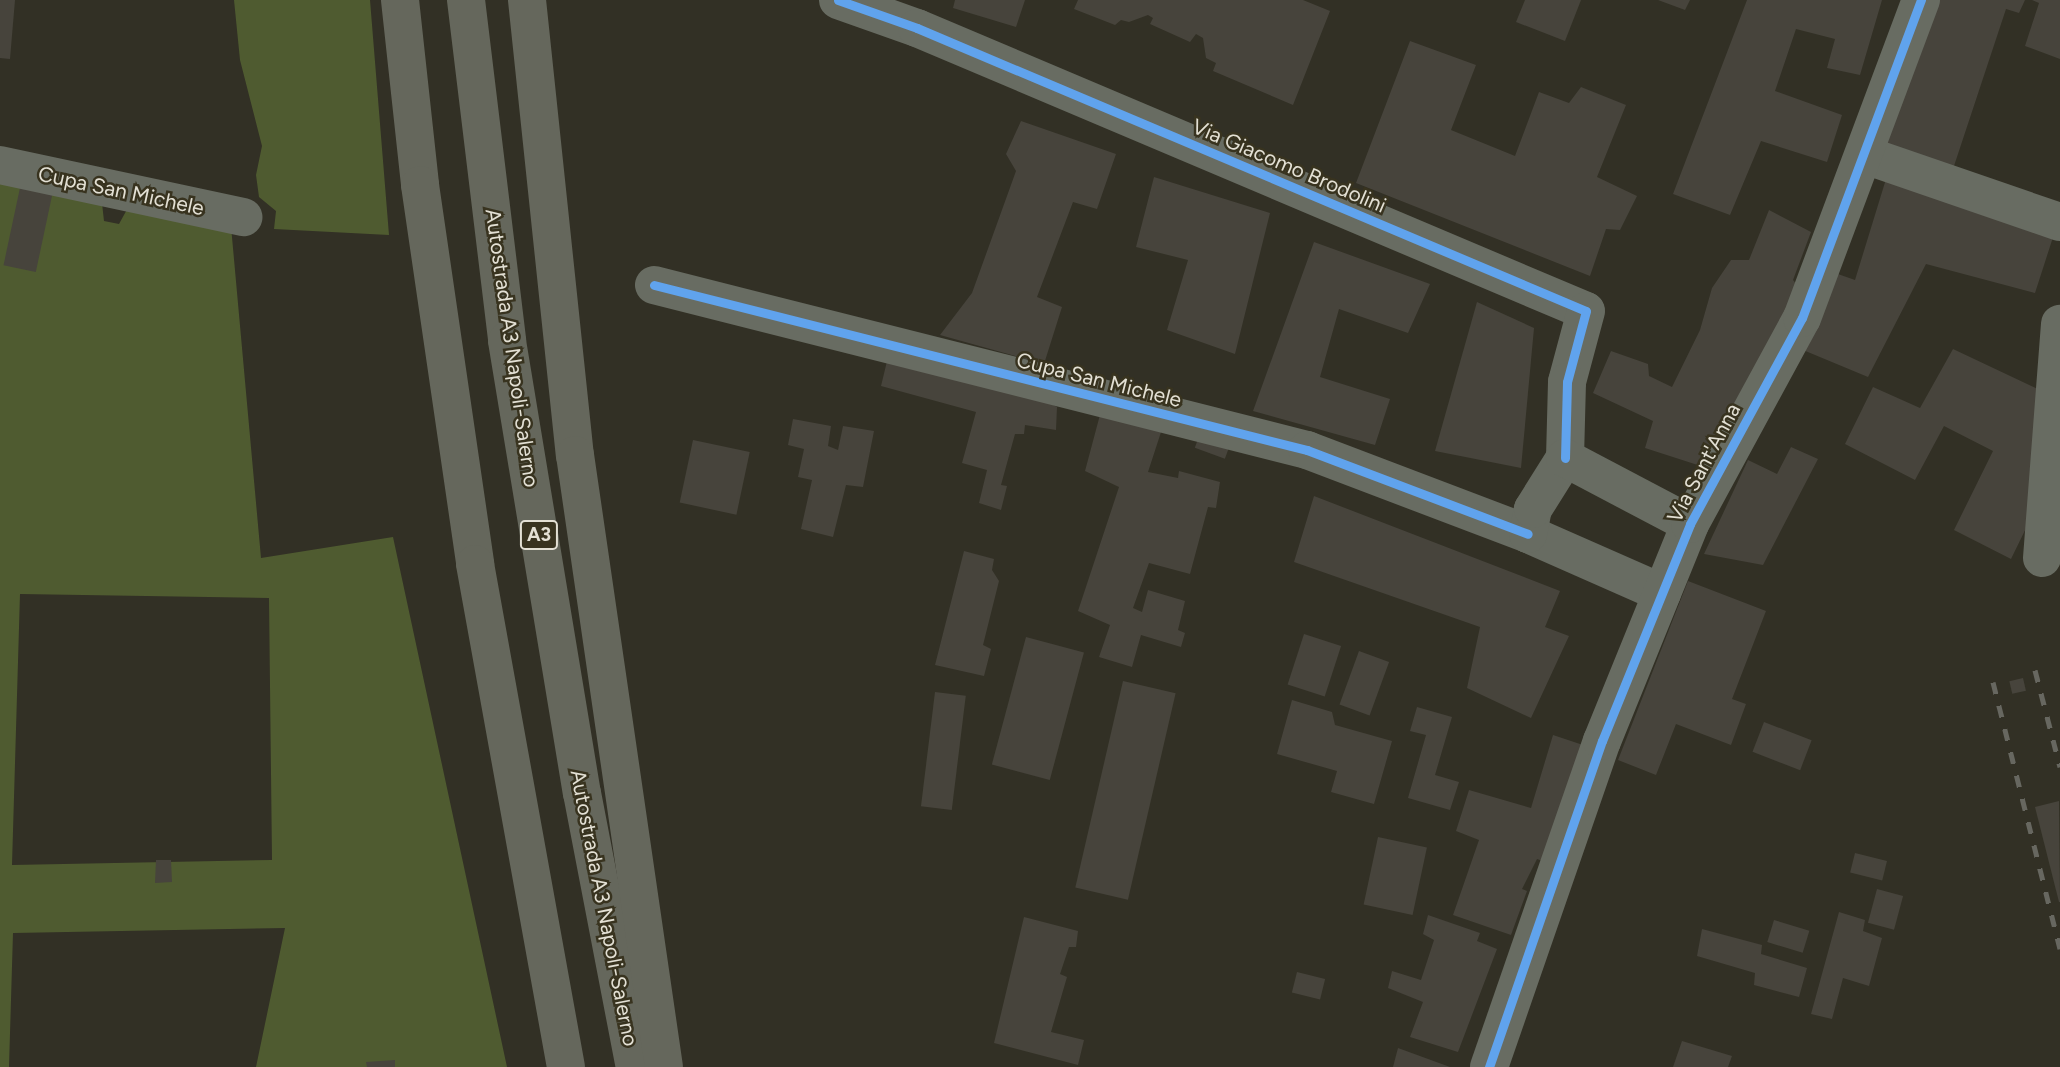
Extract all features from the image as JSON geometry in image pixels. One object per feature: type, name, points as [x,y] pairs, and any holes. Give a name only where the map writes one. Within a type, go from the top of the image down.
[{"type":"highway","points":[[400,0],[420,186],[475,564],[566,1067]]},
{"type":"highway","name":"Autostrada A3 Napoli-Salerno","points":[[466,0],[507,341],[582,793],[635,1067]]},
{"type":"highway","points":[[527,0],[575,455],[664,1067]]},
{"type":"street","name":"Via Giacomo Brodolini","points":[[838,0],[922,14],[1586,311],[1567,382],[1565,458]]},
{"type":"street","name":"Via Sant'Anna","points":[[1489,1067],[1602,741],[1690,524],[1802,318],[1921,0]]},
{"type":"street","points":[[1865,155],[2060,222]]},
{"type":"street","name":"Cupa San Michele","points":[[0,165],[243,217]]},
{"type":"street","name":"Cupa San Michele","points":[[654,285],[1307,450],[1528,534],[1662,593]]},
{"type":"street","points":[[2042,558],[2060,324]]},
{"type":"street","points":[[1528,534],[1533,509],[1565,458],[1690,524]]},
{"type":"green space","points":[[234,0],[370,0],[389,235],[274,229],[276,211],[259,197],[256,175],[262,146],[240,60]]},
{"type":"green space","points":[[0,173],[101,194],[104,221],[119,224],[130,204],[231,226],[261,558],[393,537],[507,1067],[256,1067],[285,928],[13,933],[9,1067],[0,1067]],"holes":[[[20,594],[269,598],[272,860],[12,865]]]},
{"type":"building","points":[[0,0],[15,0],[10,59],[0,58]]},
{"type":"building","points":[[955,0],[1025,0],[1016,27],[953,8]]},
{"type":"building","points":[[1078,0],[1303,0],[1330,11],[1293,105],[1213,71],[1216,63],[1206,58],[1203,38],[1196,34],[1190,42],[1150,24],[1153,18],[1148,15],[1129,22],[1121,20],[1115,25],[1074,9]]},
{"type":"building","points":[[1525,0],[1581,0],[1565,41],[1516,22]]},
{"type":"building","points":[[1658,0],[1690,0],[1685,10]]},
{"type":"building","points":[[1747,0],[1882,0],[1860,75],[1827,68],[1835,39],[1796,29],[1775,91],[1842,115],[1827,162],[1761,141],[1730,215],[1673,194]]},
{"type":"building","points":[[1929,0],[2025,0],[2019,13],[2006,9],[1953,169],[1884,142]]},
{"type":"building","points":[[2032,0],[2060,0],[2060,59],[2025,46],[2039,3]]},
{"type":"building","points":[[1410,41],[1476,65],[1451,130],[1515,156],[1539,92],[1569,103],[1581,87],[1626,105],[1597,177],[1637,196],[1620,230],[1606,229],[1590,276],[1356,183]]},
{"type":"building","points":[[1021,121],[1116,154],[1097,209],[1073,202],[1037,297],[1062,307],[1044,364],[940,335],[972,293],[1016,171],[1006,154]]},
{"type":"building","points":[[1154,177],[1270,213],[1235,354],[1167,330],[1188,260],[1136,247]]},
{"type":"building","points":[[1886,179],[2055,231],[2035,293],[1926,264],[1868,377],[1803,350],[1835,273],[1855,280]]},
{"type":"building","points":[[21,183],[53,190],[36,272],[4,265]]},
{"type":"building","points":[[1769,210],[1811,232],[1793,280],[1801,290],[1707,468],[1645,448],[1653,421],[1593,393],[1611,351],[1648,364],[1649,376],[1672,387],[1700,330],[1712,288],[1731,260],[1749,260]]},
{"type":"building","points":[[1314,242],[1430,284],[1408,333],[1339,309],[1320,377],[1390,399],[1375,445],[1253,411]]},
{"type":"building","points":[[1477,302],[1534,328],[1521,468],[1435,451]]},
{"type":"building","points":[[1953,349],[2042,391],[2032,516],[2011,559],[1954,530],[1993,451],[1944,426],[1915,480],[1845,444],[1873,387],[1920,408]]},
{"type":"building","points":[[888,357],[1028,390],[1057,407],[1056,430],[1025,425],[1024,434],[1015,434],[1001,485],[1007,486],[1001,510],[979,503],[987,470],[962,463],[976,412],[881,386]]},
{"type":"building","points":[[1101,411],[1163,426],[1148,472],[1178,478],[1179,471],[1220,482],[1216,508],[1208,507],[1190,574],[1149,563],[1133,608],[1142,612],[1148,590],[1185,601],[1178,630],[1185,633],[1181,647],[1141,635],[1132,667],[1099,657],[1110,625],[1078,611],[1119,487],[1085,471]]},
{"type":"building","points":[[793,419],[831,426],[828,446],[838,450],[843,426],[874,431],[863,487],[846,485],[833,537],[801,529],[812,480],[798,477],[804,449],[788,445]]},
{"type":"building","points":[[1202,428],[1232,439],[1225,459],[1195,448]]},
{"type":"building","points":[[693,440],[750,452],[736,515],[680,503]]},
{"type":"building","points":[[1791,447],[1818,459],[1763,565],[1704,554],[1748,460],[1777,474]]},
{"type":"building","points":[[1314,496],[1560,591],[1545,627],[1569,636],[1531,718],[1467,688],[1480,627],[1294,562]]},
{"type":"building","points":[[964,551],[994,559],[992,570],[999,581],[983,645],[991,649],[984,676],[935,665]]},
{"type":"building","points":[[1688,581],[1766,611],[1732,699],[1746,704],[1731,745],[1676,724],[1656,775],[1618,760]]},
{"type":"building","points":[[1304,634],[1341,646],[1325,696],[1288,684]]},
{"type":"building","points":[[1026,637],[1084,653],[1050,780],[992,765]]},
{"type":"building","points":[[1359,651],[1389,662],[1370,716],[1340,705]]},
{"type":"building","points":[[2023,678],[2026,691],[2012,694],[2009,681]]},
{"type":"building","points":[[1123,681],[1176,693],[1128,900],[1075,888]]},
{"type":"building","points":[[935,692],[966,696],[952,810],[921,806]]},
{"type":"building","points":[[1292,700],[1332,712],[1335,725],[1392,741],[1374,804],[1331,792],[1337,771],[1277,754]]},
{"type":"building","points":[[1417,707],[1452,717],[1435,775],[1459,782],[1450,810],[1408,798],[1426,735],[1410,731]]},
{"type":"building","points":[[1764,722],[1812,740],[1800,770],[1753,752]]},
{"type":"building","points":[[1553,735],[1583,745],[1548,863],[1537,859],[1522,889],[1527,891],[1511,935],[1453,915],[1479,840],[1456,831],[1469,790],[1531,808]]},
{"type":"building","points":[[2059,801],[2060,902],[2035,807]]},
{"type":"building","points":[[1378,837],[1427,847],[1413,915],[1364,904]]},
{"type":"building","points":[[1855,853],[1887,861],[1882,880],[1850,872]]},
{"type":"building","points":[[156,860],[171,860],[172,882],[155,883]]},
{"type":"building","points":[[1877,889],[1903,896],[1894,930],[1868,923]]},
{"type":"building","points":[[1839,912],[1865,920],[1863,931],[1882,938],[1869,986],[1843,978],[1832,1019],[1811,1014]]},
{"type":"building","points":[[1428,915],[1480,933],[1477,941],[1497,949],[1458,1052],[1410,1037],[1423,1002],[1388,988],[1392,971],[1421,980],[1434,940],[1423,934]]},
{"type":"building","points":[[1024,917],[1078,931],[1076,947],[1069,947],[1060,974],[1067,977],[1051,1032],[1084,1040],[1078,1065],[994,1043]]},
{"type":"building","points":[[1774,920],[1809,931],[1803,953],[1767,942]]},
{"type":"building","points":[[1702,929],[1762,945],[1761,954],[1807,968],[1799,997],[1754,985],[1755,973],[1697,956]]},
{"type":"building","points":[[1297,972],[1325,979],[1320,999],[1292,992]]},
{"type":"building","points":[[1682,1041],[1732,1056],[1728,1067],[1673,1067]]},
{"type":"building","points":[[1398,1048],[1450,1067],[1393,1067]]},
{"type":"building","points":[[395,1060],[395,1067],[367,1067],[366,1062]]},
{"type":"railway","points":[[2035,670],[2060,767]]},
{"type":"railway","points":[[1993,682],[2060,949]]},
{"type":"cycle path","points":[[838,0],[917,28],[1586,311],[1567,382],[1565,458]]},
{"type":"cycle path","points":[[1489,1067],[1602,741],[1690,524],[1802,318],[1921,0]]},
{"type":"cycle path","points":[[654,285],[1307,450],[1528,534]]}]
